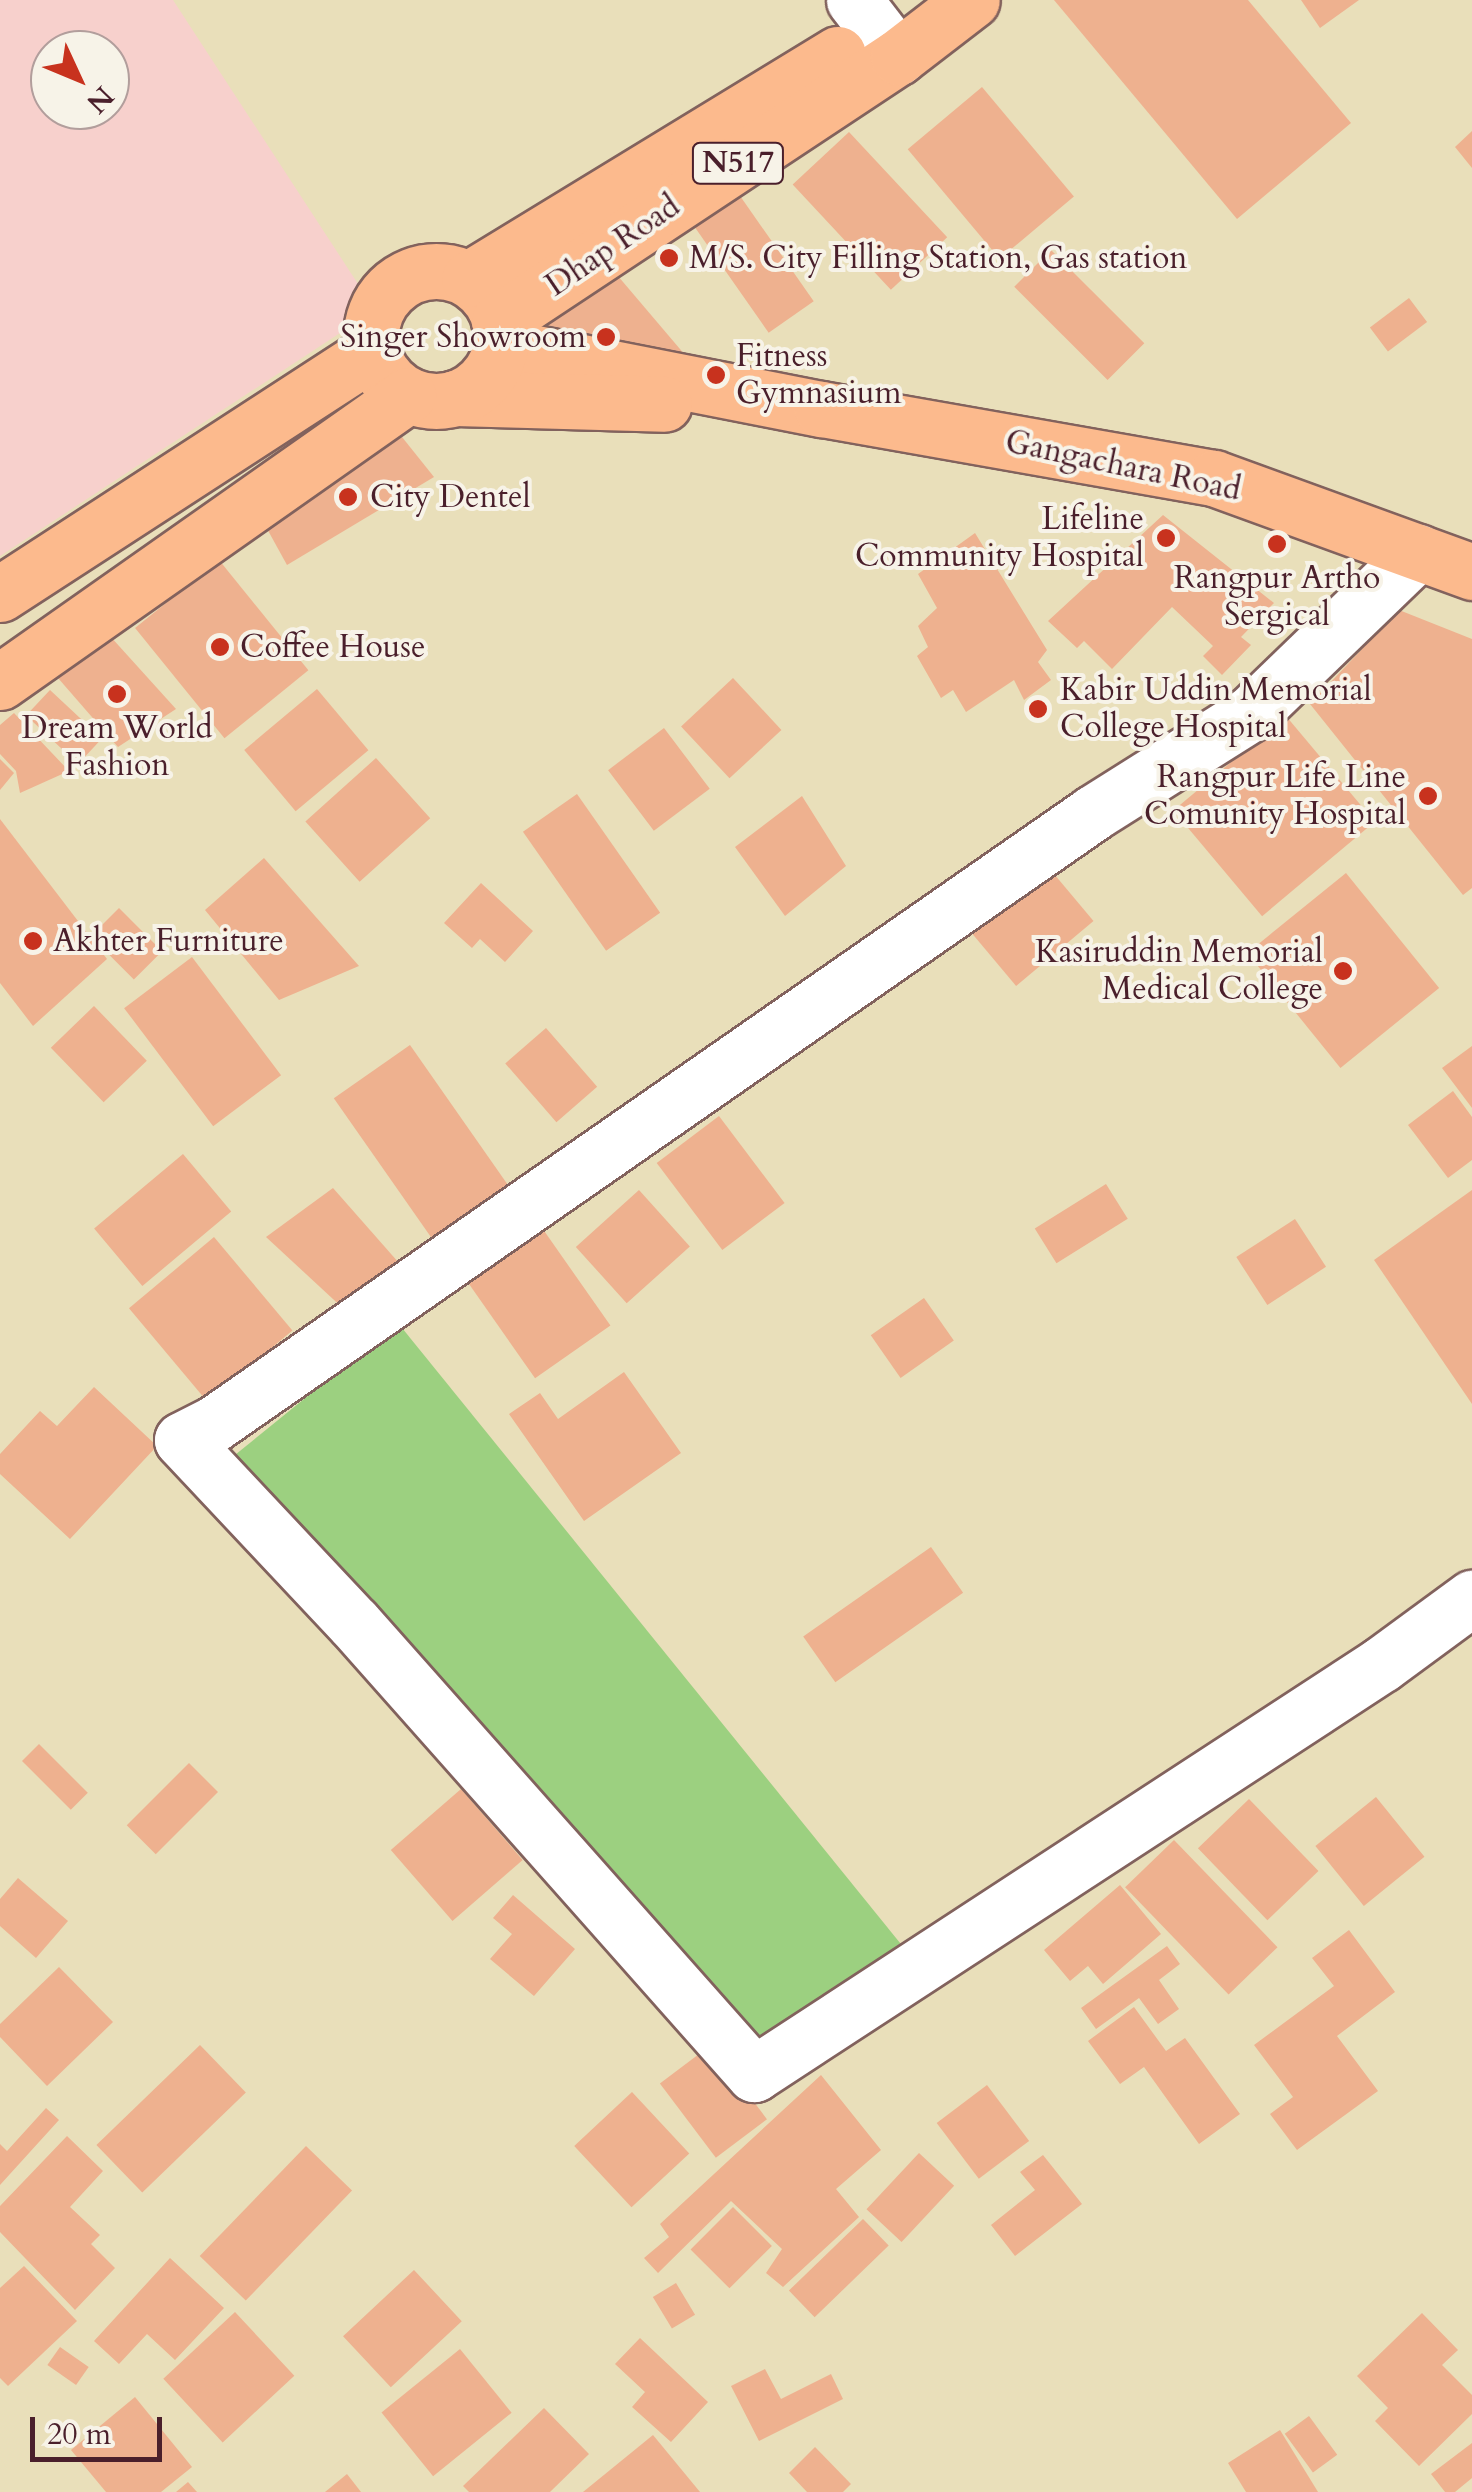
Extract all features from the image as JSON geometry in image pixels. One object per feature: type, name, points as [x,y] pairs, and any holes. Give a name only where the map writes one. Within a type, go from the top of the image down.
[{"type":"main road","name":"Dhap Road","points":[[0,682],[432,396],[476,386],[492,368],[490,316],[886,22],[972,0]]},
{"type":"main road","points":[[432,396],[392,384],[373,352],[371,326],[380,302],[397,284],[420,272],[445,271],[490,316]]},
{"type":"main road","name":"Gangachara Road","points":[[490,316],[822,409],[1214,478],[1472,572]]},
{"type":"main road","points":[[0,594],[373,352]]},
{"type":"main road","name":"Gangachara Road","points":[[432,396],[822,409]]},
{"type":"street","points":[[1418,552],[1250,714],[1093,813],[215,1423],[182,1440],[354,1623],[754,2074],[1382,1664],[1472,1598]]},
{"type":"shaded area","points":[[0,0],[173,0],[375,310],[0,556]]},
{"type":"green space","points":[[398,1323],[908,1952],[738,2090],[228,1461]]},
{"type":"building","points":[[1054,0],[1248,0],[1351,123],[1237,219]]},
{"type":"building","points":[[1301,0],[1359,0],[1320,28]]},
{"type":"building","points":[[982,87],[1074,197],[1000,259],[908,149]]},
{"type":"building","points":[[1472,131],[1472,168],[1455,147]]},
{"type":"building","points":[[849,132],[947,237],[891,290],[793,185]]},
{"type":"building","points":[[738,193],[814,301],[769,333],[693,225]]},
{"type":"building","points":[[1051,250],[1144,343],[1108,380],[1014,287]]},
{"type":"building","name":"Singer Showroom","points":[[612,269],[691,362],[546,361],[537,313]]},
{"type":"building","points":[[1409,298],[1427,322],[1388,351],[1370,327]]},
{"type":"building","name":"City Dentel","points":[[402,437],[434,477],[287,565],[260,516]]},
{"type":"building","points":[[1163,515],[1274,603],[1241,637],[1251,645],[1222,675],[1203,656],[1213,646],[1172,607],[1112,669],[1084,641],[1077,648],[1048,621]]},
{"type":"building","points":[[975,533],[1047,650],[1038,662],[1051,680],[1024,700],[1014,680],[966,712],[953,690],[941,698],[917,656],[928,647],[918,626],[937,608],[918,574]]},
{"type":"building","name":"Coffee House","points":[[219,560],[308,670],[224,738],[135,628]]},
{"type":"building","name":"Rangpur Life Line Comunity Hospital","points":[[1399,610],[1472,639],[1472,888],[1463,895],[1310,704]]},
{"type":"building","name":"Dream World Fashion","points":[[110,636],[176,709],[118,747],[58,678]]},
{"type":"building","points":[[733,678],[781,730],[729,778],[681,726]]},
{"type":"building","points":[[317,689],[368,750],[296,811],[244,750]]},
{"type":"building","points":[[50,690],[102,738],[78,764],[26,716]]},
{"type":"building","points":[[14,713],[69,771],[20,793],[16,771],[0,754],[0,725]]},
{"type":"building","points":[[1286,716],[1375,822],[1262,916],[1173,810]]},
{"type":"building","points":[[664,728],[710,789],[654,831],[608,770]]},
{"type":"building","points":[[376,758],[430,818],[360,882],[305,822]]},
{"type":"building","points":[[0,759],[14,773],[0,790]]},
{"type":"building","points":[[577,794],[660,913],[606,951],[523,832]]},
{"type":"building","points":[[802,796],[846,866],[785,916],[735,847]]},
{"type":"building","points":[[0,819],[107,959],[33,1026],[0,983]]},
{"type":"building","points":[[264,858],[359,966],[279,1000],[205,910]]},
{"type":"building","points":[[1044,862],[1093,921],[1016,986],[967,927]]},
{"type":"building","name":"Kasiruddin Memorial Medical College","points":[[1346,873],[1439,988],[1340,1068],[1247,953]]},
{"type":"building","points":[[481,883],[533,931],[505,962],[480,939],[472,948],[444,923]]},
{"type":"building","points":[[119,908],[162,951],[134,979],[91,936]]},
{"type":"building","points":[[192,957],[281,1075],[213,1126],[124,1008]]},
{"type":"building","points":[[94,1006],[147,1061],[104,1102],[51,1048]]},
{"type":"building","points":[[546,1028],[597,1087],[556,1122],[505,1063]]},
{"type":"building","points":[[410,1045],[509,1186],[432,1239],[334,1098]]},
{"type":"building","points":[[1472,1046],[1472,1108],[1442,1068]]},
{"type":"building","points":[[1453,1091],[1472,1117],[1472,1160],[1448,1178],[1408,1125]]},
{"type":"building","points":[[719,1116],[785,1203],[722,1250],[657,1163]]},
{"type":"building","points":[[183,1154],[231,1211],[142,1286],[94,1229]]},
{"type":"building","points":[[1106,1184],[1128,1219],[1056,1263],[1035,1229]]},
{"type":"building","points":[[333,1188],[399,1263],[347,1312],[266,1237]]},
{"type":"building","points":[[639,1190],[690,1246],[627,1303],[576,1247]]},
{"type":"building","points":[[1472,1190],[1472,1404],[1374,1260]]},
{"type":"building","points":[[533,1215],[610,1326],[535,1378],[458,1268]]},
{"type":"building","points":[[1295,1219],[1326,1267],[1267,1305],[1236,1257]]},
{"type":"building","points":[[214,1237],[292,1330],[207,1402],[129,1308]]},
{"type":"building","points":[[924,1298],[954,1341],[901,1378],[871,1335]]},
{"type":"building","points":[[624,1372],[681,1453],[584,1521],[509,1414],[540,1393],[558,1419]]},
{"type":"building","points":[[94,1387],[157,1446],[70,1539],[0,1474],[0,1454],[40,1411],[57,1426]]},
{"type":"building","points":[[931,1547],[963,1593],[835,1682],[803,1636]]},
{"type":"building","points":[[39,1744],[88,1793],[71,1810],[22,1761]]},
{"type":"building","points":[[189,1763],[218,1792],[156,1854],[127,1825]]},
{"type":"building","points":[[461,1789],[523,1860],[452,1921],[391,1850]]},
{"type":"building","points":[[1376,1797],[1424,1857],[1364,1906],[1315,1846]]},
{"type":"building","points":[[1249,1799],[1318,1871],[1267,1920],[1198,1848]]},
{"type":"building","points":[[1174,1840],[1278,1947],[1229,1994],[1125,1887]]},
{"type":"building","points":[[18,1878],[68,1921],[36,1958],[0,1926],[0,1899]]},
{"type":"building","points":[[1120,1885],[1161,1934],[1103,1984],[1088,1966],[1070,1981],[1044,1950]]},
{"type":"building","points":[[513,1895],[575,1949],[534,1996],[490,1959],[512,1934],[493,1918]]},
{"type":"building","points":[[1349,1930],[1395,1992],[1337,2036],[1378,2091],[1297,2150],[1270,2114],[1293,2097],[1254,2045],[1334,1986],[1312,1958]]},
{"type":"building","points":[[1167,1946],[1180,1964],[1159,1980],[1179,2009],[1158,2024],[1139,1998],[1096,2029],[1081,2008]]},
{"type":"building","points":[[59,1967],[113,2022],[47,2086],[0,2037],[0,2024]]},
{"type":"building","points":[[1134,2007],[1166,2051],[1185,2038],[1240,2114],[1199,2144],[1144,2067],[1120,2084],[1088,2041]]},
{"type":"building","points":[[200,2045],[246,2092],[142,2193],[96,2145]]},
{"type":"building","points":[[711,2045],[767,2119],[716,2158],[660,2084]]},
{"type":"building","points":[[821,2075],[881,2150],[836,2189],[859,2217],[783,2287],[766,2273],[782,2249],[731,2201],[658,2273],[644,2258],[669,2237],[660,2224]]},
{"type":"building","points":[[987,2085],[1029,2141],[979,2179],[937,2123]]},
{"type":"building","points":[[632,2092],[689,2153],[632,2207],[574,2146]]},
{"type":"building","points":[[46,2108],[59,2120],[0,2185],[0,2144],[7,2151]]},
{"type":"building","points":[[67,2136],[103,2171],[70,2207],[100,2235],[91,2244],[115,2268],[75,2310],[0,2232],[0,2206]]},
{"type":"building","points":[[306,2146],[352,2190],[246,2301],[200,2256]]},
{"type":"building","points":[[919,2153],[954,2186],[902,2242],[866,2209]]},
{"type":"building","points":[[1043,2155],[1082,2204],[1015,2256],[991,2225],[1035,2190],[1020,2172]]},
{"type":"building","points":[[733,2207],[772,2246],[729,2288],[691,2249]]},
{"type":"building","points":[[863,2219],[889,2246],[815,2317],[789,2291]]},
{"type":"building","points":[[170,2258],[224,2308],[175,2360],[147,2334],[119,2364],[94,2341]]},
{"type":"building","points":[[24,2266],[77,2321],[8,2386],[0,2378],[0,2288]]},
{"type":"building","points":[[414,2270],[462,2321],[391,2387],[343,2336]]},
{"type":"building","points":[[676,2283],[695,2315],[672,2329],[653,2297]]},
{"type":"building","points":[[235,2312],[294,2376],[223,2442],[163,2379]]},
{"type":"building","points":[[1422,2313],[1458,2350],[1442,2365],[1472,2395],[1472,2414],[1419,2466],[1375,2421],[1388,2408],[1357,2376]]},
{"type":"building","points":[[640,2338],[708,2402],[671,2442],[632,2407],[645,2392],[615,2364]]},
{"type":"building","points":[[60,2347],[89,2367],[76,2385],[47,2365]]},
{"type":"building","points":[[460,2349],[512,2413],[433,2476],[382,2413]]},
{"type":"building","points":[[765,2369],[781,2399],[831,2374],[843,2399],[759,2441],[731,2386]]},
{"type":"building","points":[[135,2397],[192,2467],[161,2492],[106,2492],[71,2450]]},
{"type":"building","points":[[544,2408],[589,2454],[550,2492],[469,2492],[463,2486]]},
{"type":"building","points":[[1309,2416],[1337,2455],[1313,2472],[1285,2434]]},
{"type":"building","points":[[1280,2430],[1318,2492],[1246,2492],[1228,2463]]},
{"type":"building","points":[[653,2435],[700,2492],[583,2492]]},
{"type":"building","points":[[1472,2443],[1472,2478],[1455,2492],[1445,2492],[1431,2474]]},
{"type":"building","points":[[815,2447],[851,2484],[843,2492],[807,2492],[789,2473]]},
{"type":"building","points":[[347,2474],[361,2492],[325,2492]]},
{"type":"building","points":[[188,2482],[197,2492],[176,2492]]},
{"type":"place","name":"M/S. City Filling Station, Gas station","points":[[669,258]]},
{"type":"place","name":"Singer Showroom","points":[[606,337]]},
{"type":"place","name":"Fitness Gymnasium","points":[[716,375]]},
{"type":"place","name":"City Dentel","points":[[348,497]]},
{"type":"place","name":"Lifeline Community Hospital","points":[[1166,538]]},
{"type":"place","name":"Rangpur Artho Sergical","points":[[1277,544]]},
{"type":"place","name":"Coffee House","points":[[220,647]]},
{"type":"place","name":"Dream World Fashion","points":[[117,694]]},
{"type":"place","name":"Kabir Uddin Memorial College Hospital","points":[[1038,709]]},
{"type":"place","name":"Rangpur Life Line Comunity Hospital","points":[[1428,796]]},
{"type":"place","name":"Akhter Furniture","points":[[33,941]]},
{"type":"place","name":"Kasiruddin Memorial Medical College","points":[[1343,971]]}]
